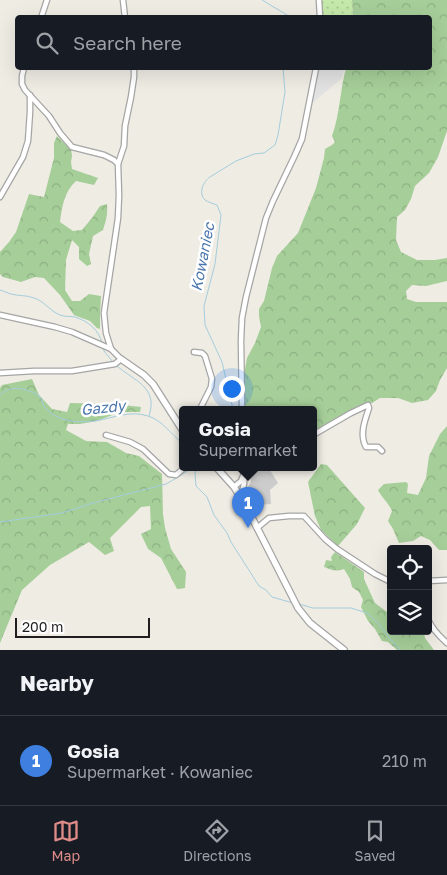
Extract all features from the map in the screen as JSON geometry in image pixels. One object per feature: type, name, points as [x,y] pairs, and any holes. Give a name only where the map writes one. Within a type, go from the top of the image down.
[{"type":"street","points":[[42,15],[46,0]]},
{"type":"street","points":[[123,0],[125,15]]},
{"type":"street","points":[[319,0],[320,15]]},
{"type":"street","points":[[24,70],[22,84],[24,90],[49,116],[72,147],[104,155],[118,164]]},
{"type":"street","points":[[134,70],[125,126],[124,146],[118,164],[118,218],[104,313],[106,333],[118,362],[144,375],[154,384],[179,425]]},
{"type":"street","points":[[242,406],[242,318],[246,297],[270,208],[302,139],[316,70]]},
{"type":"street","points":[[0,197],[23,157],[28,141],[30,95]]},
{"type":"street","points":[[0,315],[72,332],[111,349]]},
{"type":"street","points":[[194,352],[202,353],[206,356],[212,379],[201,406]]},
{"type":"street","points":[[0,373],[34,370],[72,371],[118,362]]},
{"type":"street","points":[[317,433],[368,405],[369,408],[363,427],[363,441],[366,447],[378,448],[382,451]]},
{"type":"street","points":[[106,435],[130,442],[143,449],[169,474],[176,475],[180,471]]},
{"type":"street","points":[[220,471],[240,495],[298,608],[310,622],[344,650]]},
{"type":"street","points":[[240,495],[245,483],[244,471]]},
{"type":"street","points":[[234,487],[241,482],[244,475]]},
{"type":"street","points":[[257,528],[269,518],[304,516],[337,549],[374,574],[387,580]]},
{"type":"street","points":[[432,581],[447,580]]},
{"type":"street","points":[[432,626],[447,642]]},
{"type":"shaded area","points":[[318,70],[344,70],[342,78],[311,104]]},
{"type":"shaded area","points":[[249,471],[270,471],[278,483],[270,490],[271,504],[255,505],[248,487],[251,482]]},
{"type":"green space","points":[[321,0],[352,0],[353,15],[321,15]]},
{"type":"green space","points":[[352,0],[447,0],[447,131],[438,157],[429,173],[415,186],[405,210],[397,217],[396,240],[401,252],[417,260],[447,258],[447,281],[426,286],[412,285],[406,291],[407,299],[416,302],[447,302],[447,368],[436,391],[428,400],[412,403],[398,398],[380,398],[372,403],[358,406],[317,429],[317,406],[245,406],[245,369],[247,358],[261,327],[259,309],[264,301],[272,268],[277,256],[298,233],[316,188],[325,149],[335,142],[332,136],[346,70],[432,70],[432,15],[353,15]]},
{"type":"green space","points":[[57,136],[71,150],[72,169],[98,178],[94,185],[76,181],[72,185],[64,200],[60,222],[73,231],[82,230],[100,206],[107,204],[103,230],[93,236],[89,254],[91,264],[87,266],[79,259],[79,247],[72,240],[66,260],[65,290],[72,301],[80,301],[89,294],[101,296],[100,329],[90,321],[74,315],[60,295],[44,278],[35,277],[21,282],[3,277],[0,274],[0,252],[16,232],[29,194],[44,197],[54,158],[54,143]]},
{"type":"green space","points":[[32,379],[39,395],[52,409],[67,412],[70,403],[141,407],[140,412],[120,412],[97,421],[68,424],[66,430],[86,441],[107,442],[126,453],[139,456],[162,474],[165,528],[171,549],[186,572],[185,588],[177,589],[161,558],[148,549],[141,534],[151,529],[150,506],[141,507],[110,538],[114,551],[105,555],[89,542],[50,565],[22,590],[0,643],[0,388],[2,385]]},
{"type":"green space","points":[[447,426],[447,550],[439,550],[430,540],[421,536],[413,541],[399,543],[388,521],[392,511],[378,490],[384,484],[406,482],[408,484],[407,493],[418,495],[426,478],[429,456],[440,434]]},
{"type":"green space","points":[[321,464],[327,465],[365,508],[357,524],[338,546],[321,530],[315,516],[308,482]]},
{"type":"green space","points":[[335,552],[364,572],[364,579],[375,603],[387,612],[387,635],[425,635],[434,650],[397,650],[388,642],[382,641],[368,621],[361,607],[363,600],[359,592],[352,587],[344,569],[331,570],[324,567],[326,560],[332,561],[331,557]]},
{"type":"waterway","name":"Kowaniec","points":[[262,0],[287,15]]},
{"type":"waterway","name":"Kowaniec","points":[[232,406],[222,362],[205,325],[204,306],[215,264],[221,215],[217,205],[205,200],[202,191],[203,185],[210,177],[236,161],[254,154],[264,153],[275,145],[285,92],[283,70]]},
{"type":"waterway","points":[[0,290],[34,298],[60,315],[75,317],[84,321],[96,330],[102,343]]},
{"type":"waterway","points":[[103,347],[113,362]]},
{"type":"waterway","points":[[116,365],[143,385],[147,391],[151,406],[149,416]]},
{"type":"waterway","name":"Gazdy","points":[[0,395],[7,390],[15,388],[33,392],[40,397],[45,408],[53,415],[71,421],[95,421],[128,414],[141,414],[153,418],[162,424],[179,440]]},
{"type":"waterway","points":[[0,522],[62,513],[166,484],[187,471]]},
{"type":"waterway","name":"Kowaniec","points":[[196,471],[196,486],[207,497],[214,515],[259,586],[272,597],[293,603]]},
{"type":"waterway","name":"Kowaniec","points":[[299,604],[313,608],[351,608],[367,613],[378,623],[400,650]]},
{"type":"place","name":"Gosia","points":[[248,528]]}]
